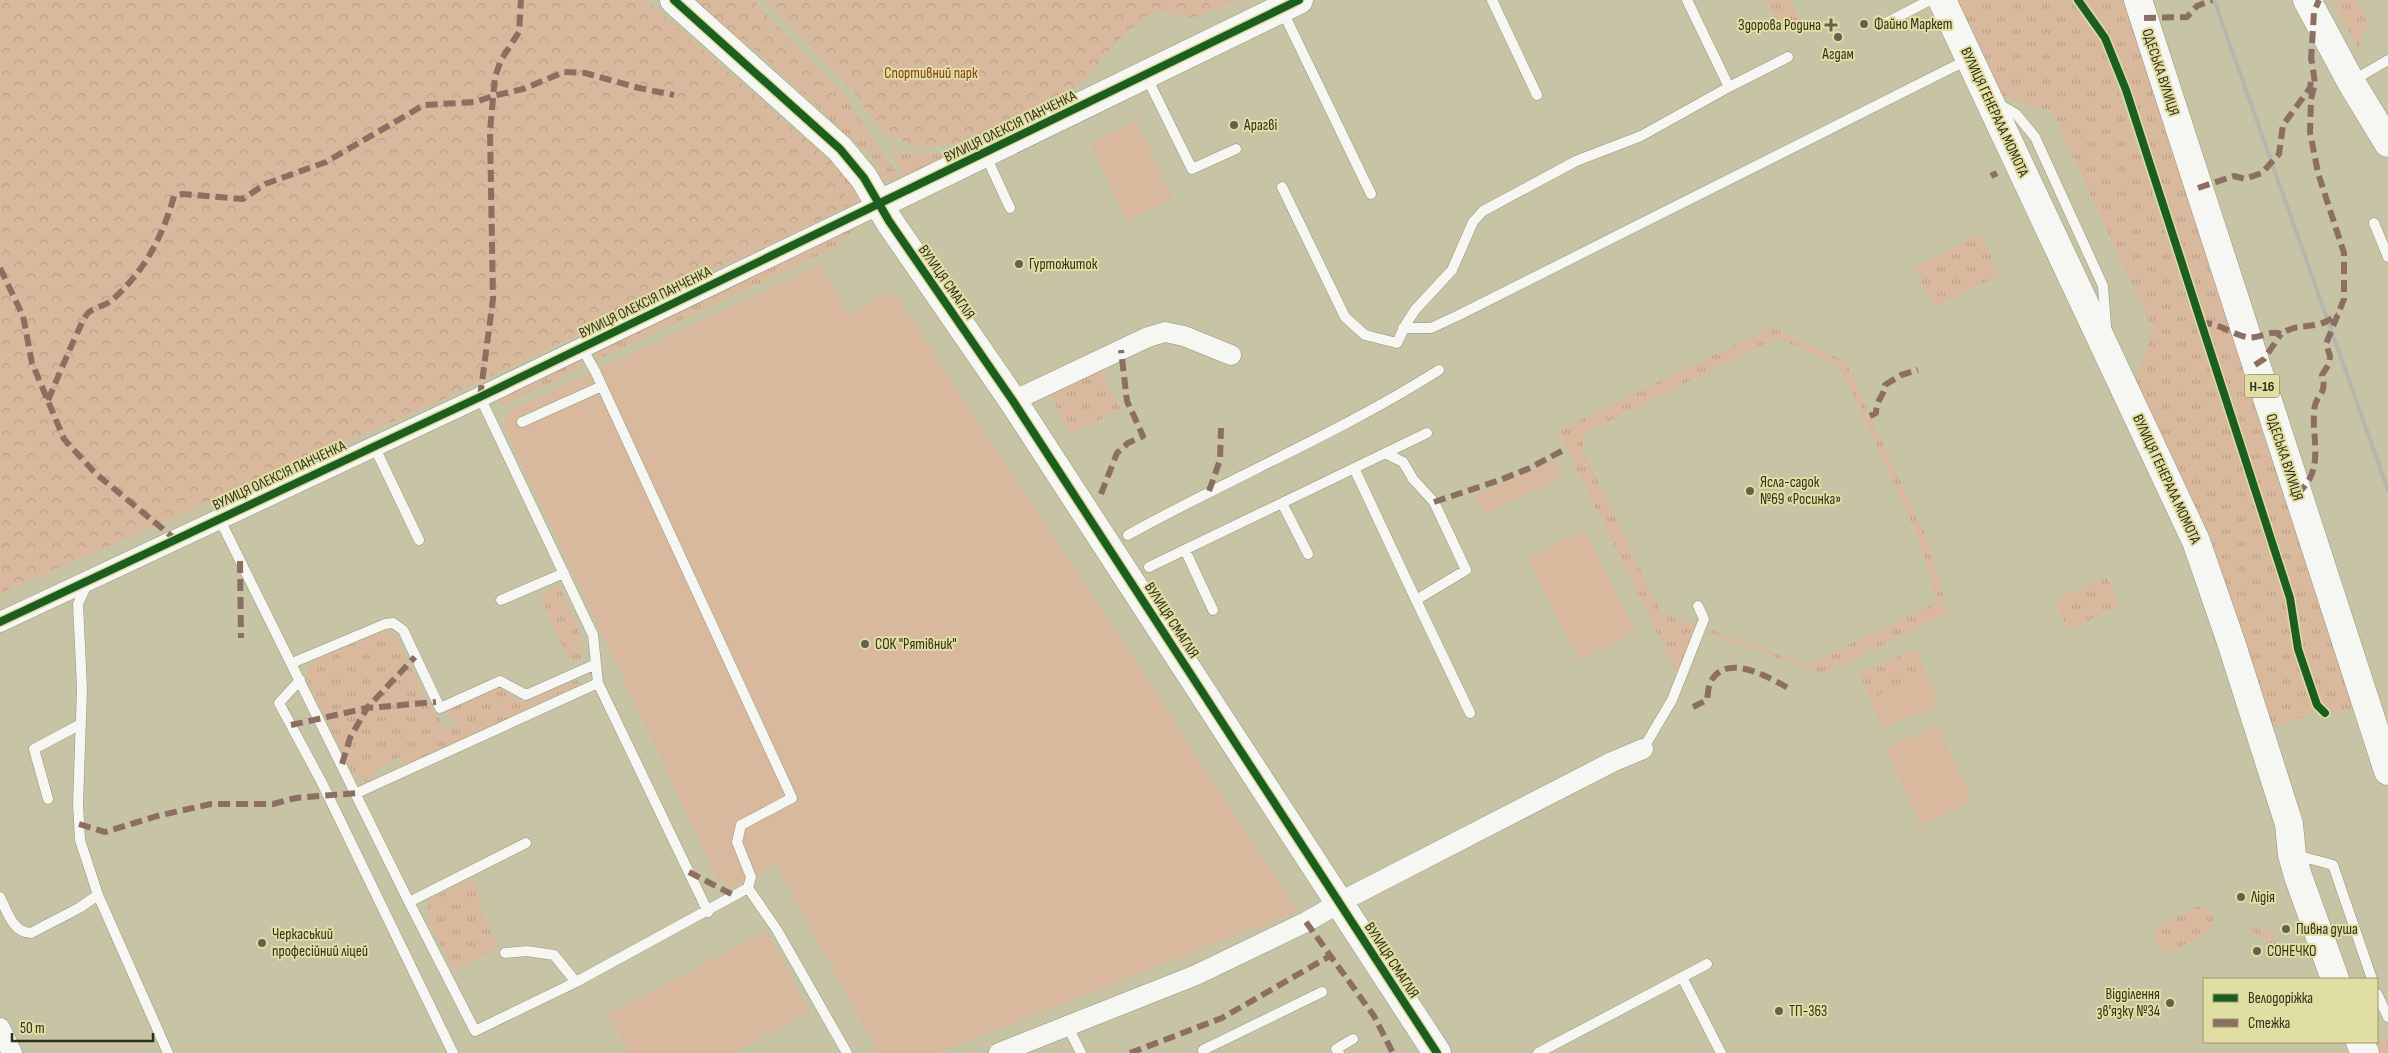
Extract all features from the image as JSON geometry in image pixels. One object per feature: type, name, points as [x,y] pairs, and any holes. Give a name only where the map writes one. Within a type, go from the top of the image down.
[{"type":"street","name":"ВУЛИЦЯ СМАГЛІЯ","points":[[674,0],[840,149],[864,178],[878,205],[1012,401],[1437,1053]]},
{"type":"street","name":"ВУЛИЦЯ ГЕНЕРАЛА МОМОТА","points":[[1942,0],[2196,541],[2273,771],[2289,824],[2292,854],[2303,892],[2335,978]]},
{"type":"street","name":"ОДЕСЬКА ВУЛИЦЯ","points":[[2138,0],[2388,771]]},
{"type":"street","points":[[2307,0],[2351,82],[2388,143]]},
{"type":"street","name":"ВУЛИЦЯ ОЛЕКСІЯ ПАНЧЕНКА","points":[[0,622],[480,397],[1290,4]]},
{"type":"street","points":[[1012,401],[1148,337],[1165,332],[1184,336],[1231,355]]},
{"type":"street","points":[[999,1053],[1196,975],[1306,922],[1338,903],[1612,762],[1643,748]]},
{"type":"street","points":[[0,1028],[12,1053]]},
{"type":"lane","points":[[1492,0],[1537,95]]},
{"type":"lane","points":[[1687,0],[1729,88]]},
{"type":"lane","points":[[1886,23],[1930,0]]},
{"type":"lane","points":[[1290,4],[1371,194]]},
{"type":"lane","points":[[1282,187],[1348,321],[1365,335],[1397,343],[1404,328],[1420,304],[1452,270],[1473,222],[1483,211],[1576,160],[1641,136],[1788,57]]},
{"type":"lane","points":[[1404,328],[1431,328],[1970,58]]},
{"type":"lane","points":[[2351,82],[2388,60]]},
{"type":"lane","points":[[1145,75],[1192,170],[1236,149]]},
{"type":"lane","points":[[984,154],[1010,208]]},
{"type":"lane","points":[[2374,223],[2388,257]]},
{"type":"lane","points":[[219,518],[475,1031],[576,982],[708,912],[748,888],[751,877],[737,842],[741,825],[792,798],[602,386],[582,348]]},
{"type":"lane","points":[[1128,535],[1187,501],[1378,408],[1439,370]]},
{"type":"lane","points":[[522,422],[602,386]]},
{"type":"lane","points":[[480,397],[593,635],[598,683],[708,912]]},
{"type":"lane","points":[[1149,567],[1427,433]]},
{"type":"lane","points":[[374,446],[419,540]]},
{"type":"lane","points":[[1385,453],[1402,462],[1413,479],[1434,502],[1466,570],[1416,600]]},
{"type":"lane","points":[[1354,468],[1470,713]]},
{"type":"lane","points":[[1282,503],[1308,554]]},
{"type":"lane","points":[[1185,550],[1213,610]]},
{"type":"lane","points":[[501,600],[564,573]]},
{"type":"lane","points":[[88,581],[78,604],[82,661],[78,804],[80,840],[98,895],[168,1053]]},
{"type":"lane","points":[[1643,748],[1672,700],[1704,619],[1698,606]]},
{"type":"lane","points":[[292,663],[385,624],[393,623],[402,630],[406,637],[440,708],[500,681],[526,695],[596,664]]},
{"type":"lane","points":[[300,680],[279,703],[321,780],[453,1053]]},
{"type":"lane","points":[[357,793],[598,683]]},
{"type":"lane","points":[[48,799],[34,749],[81,724]]},
{"type":"lane","points":[[409,902],[526,843]]},
{"type":"lane","points":[[2292,854],[2332,865],[2372,978]]},
{"type":"lane","points":[[748,888],[777,930],[847,1053]]},
{"type":"lane","points":[[0,896],[16,928],[25,933],[31,933],[74,911],[98,895]]},
{"type":"lane","points":[[505,954],[527,950],[554,955],[576,982]]},
{"type":"lane","points":[[1538,1053],[1707,964]]},
{"type":"lane","points":[[1682,977],[1721,1053]]},
{"type":"lane","points":[[1204,1053],[1203,1050],[1322,992]]},
{"type":"lane","points":[[2378,996],[2388,1016]]},
{"type":"lane","points":[[1067,1025],[1081,1053]]},
{"type":"lane","points":[[1338,1053],[1336,1049],[1353,1039]]},
{"type":"green space","points":[[0,0],[647,0],[831,161],[845,180],[844,208],[435,403],[0,594]]},
{"type":"green space","points":[[693,0],[753,0],[830,81],[835,111],[714,19]]},
{"type":"green space","name":"Спортивний парк","points":[[766,0],[1239,0],[1193,18],[1153,10],[1120,39],[1079,84],[1012,120],[952,145],[917,147],[884,133],[848,85]]},
{"type":"green space","points":[[1767,0],[1791,0],[1800,23],[1780,32]]},
{"type":"green space","points":[[1951,0],[2071,0],[2093,26],[2106,52],[2287,602],[2293,644],[2314,707],[2310,714],[2268,730],[2133,384],[2153,330],[2052,112],[1996,94]]},
{"type":"green space","points":[[2084,0],[2123,0],[2355,708],[2331,715],[2329,709],[2322,704],[2302,644],[2303,636],[2294,593],[2119,61],[2108,33]]},
{"type":"green space","points":[[2332,0],[2356,0],[2369,22],[2362,33],[2359,51]]},
{"type":"green space","points":[[760,55],[835,110],[830,81],[843,94],[898,175],[899,181],[883,181],[870,151],[850,141],[815,104]]},
{"type":"green space","points":[[1137,121],[1173,199],[1126,221],[1090,143]]},
{"type":"green space","points":[[889,148],[907,154],[945,153],[955,158],[906,179]]},
{"type":"green space","points":[[831,161],[838,164],[862,201],[844,208],[845,180]]},
{"type":"green space","points":[[849,226],[858,226],[834,248],[597,360],[597,351]]},
{"type":"green space","points":[[1980,234],[2000,275],[1934,308],[1914,267]]},
{"type":"green space","name":"СОК \"Рятівник\"","points":[[822,264],[848,314],[889,292],[898,298],[1298,911],[938,1053],[878,1053],[776,864],[731,887],[719,882],[503,424],[511,410]]},
{"type":"green space","points":[[1771,327],[1845,361],[1927,539],[1948,613],[1824,674],[1700,630],[1680,680],[1558,431]],"holes":[[[1776,338],[1833,362],[1846,380],[1917,534],[1937,602],[1809,664],[1662,613],[1582,448],[1585,433]]]},
{"type":"green space","points":[[575,360],[584,367],[499,407],[502,396]]},
{"type":"green space","points":[[1101,369],[1121,410],[1069,434],[1050,393]]},
{"type":"green space","points":[[1555,460],[1563,477],[1484,514],[1476,496]]},
{"type":"green space","points":[[1584,529],[1636,632],[1579,660],[1527,558]]},
{"type":"green space","points":[[2107,577],[2120,606],[2068,630],[2054,600]]},
{"type":"green space","points":[[558,584],[572,612],[580,635],[582,655],[579,663],[568,658],[541,600],[541,594]]},
{"type":"green space","points":[[389,629],[398,639],[430,708],[437,714],[445,731],[455,726],[447,709],[496,688],[503,690],[521,702],[577,680],[580,684],[405,766],[400,757],[390,761],[374,772],[370,782],[365,781],[358,778],[352,772],[306,678],[309,666],[315,660]]},
{"type":"green space","points":[[1917,649],[1927,676],[1870,699],[1859,672]]},
{"type":"green space","points":[[1927,676],[1939,706],[1881,728],[1870,699]]},
{"type":"green space","points":[[1938,725],[1972,802],[1920,825],[1886,748]]},
{"type":"green space","points":[[472,878],[483,903],[479,906],[500,948],[453,970],[429,923],[428,901]]},
{"type":"green space","points":[[2196,906],[2206,908],[2214,919],[2211,931],[2173,951],[2161,952],[2154,940],[2156,928]]},
{"type":"green space","points":[[2256,925],[2272,932],[2278,949],[2268,944],[2250,929],[2250,926]]},
{"type":"green space","points":[[767,931],[810,1012],[732,1053],[629,1053],[608,1014]]},
{"type":"green space","points":[[2378,1035],[2388,1040],[2388,1053],[2374,1053],[2370,1043],[2378,1043]]},
{"type":"railway","points":[[2214,0],[2388,490]]},
{"type":"marked path","points":[[480,397],[493,299],[490,131],[495,77],[501,60],[519,32],[521,0]]},
{"type":"marked path","points":[[2144,18],[2187,17],[2197,6],[2212,0]]},
{"type":"marked path","points":[[2311,61],[2314,12],[2319,0]]},
{"type":"marked path","points":[[2297,494],[2306,485],[2314,466],[2315,405],[2323,387],[2322,375],[2329,364],[2330,356],[2326,344],[2344,299],[2344,253],[2318,173],[2310,132],[2311,99],[2315,83],[2311,56]]},
{"type":"marked path","points":[[48,400],[74,339],[88,313],[112,300],[134,278],[158,239],[174,196],[183,194],[243,199],[265,184],[326,162],[424,105],[475,102],[523,89],[564,72],[585,73],[639,88],[674,95]]},
{"type":"marked path","points":[[2198,188],[2234,176],[2245,179],[2262,173],[2279,154],[2283,125],[2310,88],[2311,81]]},
{"type":"marked path","points":[[1991,176],[1997,173]]},
{"type":"marked path","points":[[0,268],[23,316],[32,363],[64,439],[95,473],[175,539]]},
{"type":"marked path","points":[[2200,323],[2212,324],[2250,338],[2273,333],[2281,334],[2296,327],[2320,324],[2338,315]]},
{"type":"marked path","points":[[2255,365],[2264,359],[2281,334]]},
{"type":"marked path","points":[[1101,494],[1117,453],[1128,443],[1143,436],[1127,401],[1121,350]]},
{"type":"marked path","points":[[1870,416],[1876,413],[1877,404],[1884,392],[1885,385],[1901,375],[1918,370]]},
{"type":"marked path","points":[[1209,491],[1220,460],[1221,428]]},
{"type":"marked path","points":[[1434,502],[1530,468],[1567,448]]},
{"type":"marked path","points":[[240,561],[241,638]]},
{"type":"marked path","points":[[342,764],[350,738],[367,708],[415,657]]},
{"type":"marked path","points":[[1693,707],[1707,700],[1711,680],[1721,671],[1730,668],[1752,671],[1792,690]]},
{"type":"marked path","points":[[291,725],[367,708],[436,702]]},
{"type":"marked path","points":[[79,824],[105,832],[157,816],[211,804],[273,804],[296,798],[357,793]]},
{"type":"marked path","points":[[689,872],[735,896]]},
{"type":"marked path","points":[[1306,922],[1374,1016],[1393,1053]]},
{"type":"marked path","points":[[1130,1053],[1222,1018],[1330,956]]},
{"type":"cycle path","points":[[674,0],[840,149],[864,178],[889,221],[1013,401],[1437,1053]]},
{"type":"cycle path","points":[[0,622],[480,397],[1299,0]]},
{"type":"cycle path","points":[[2078,0],[2105,38],[2126,90],[2290,598],[2298,649],[2317,705],[2325,713]]},
{"type":"place","name":"Файно Маркет","points":[[1864,24]]},
{"type":"place","name":"Здорова Родина","points":[[1831,25]]},
{"type":"place","name":"Агдам","points":[[1838,37]]},
{"type":"place","name":"Арагві","points":[[1234,125]]},
{"type":"place","name":"Гуртожиток","points":[[1019,264]]},
{"type":"place","name":"Ясла-садок №69 «Росинка»","points":[[1750,491]]},
{"type":"place","name":"СОК \"Рятівник\"","points":[[865,644]]},
{"type":"place","name":"Лідія","points":[[2241,897]]},
{"type":"place","name":"Пивна душа","points":[[2286,929]]},
{"type":"place","name":"Черкаський професійний ліцей","points":[[262,943]]},
{"type":"place","name":"СОНЕЧКО","points":[[2257,951]]},
{"type":"place","name":"Відділення зв'язку №34","points":[[2170,1003]]},
{"type":"place","name":"ТП-363","points":[[1779,1011]]}]
